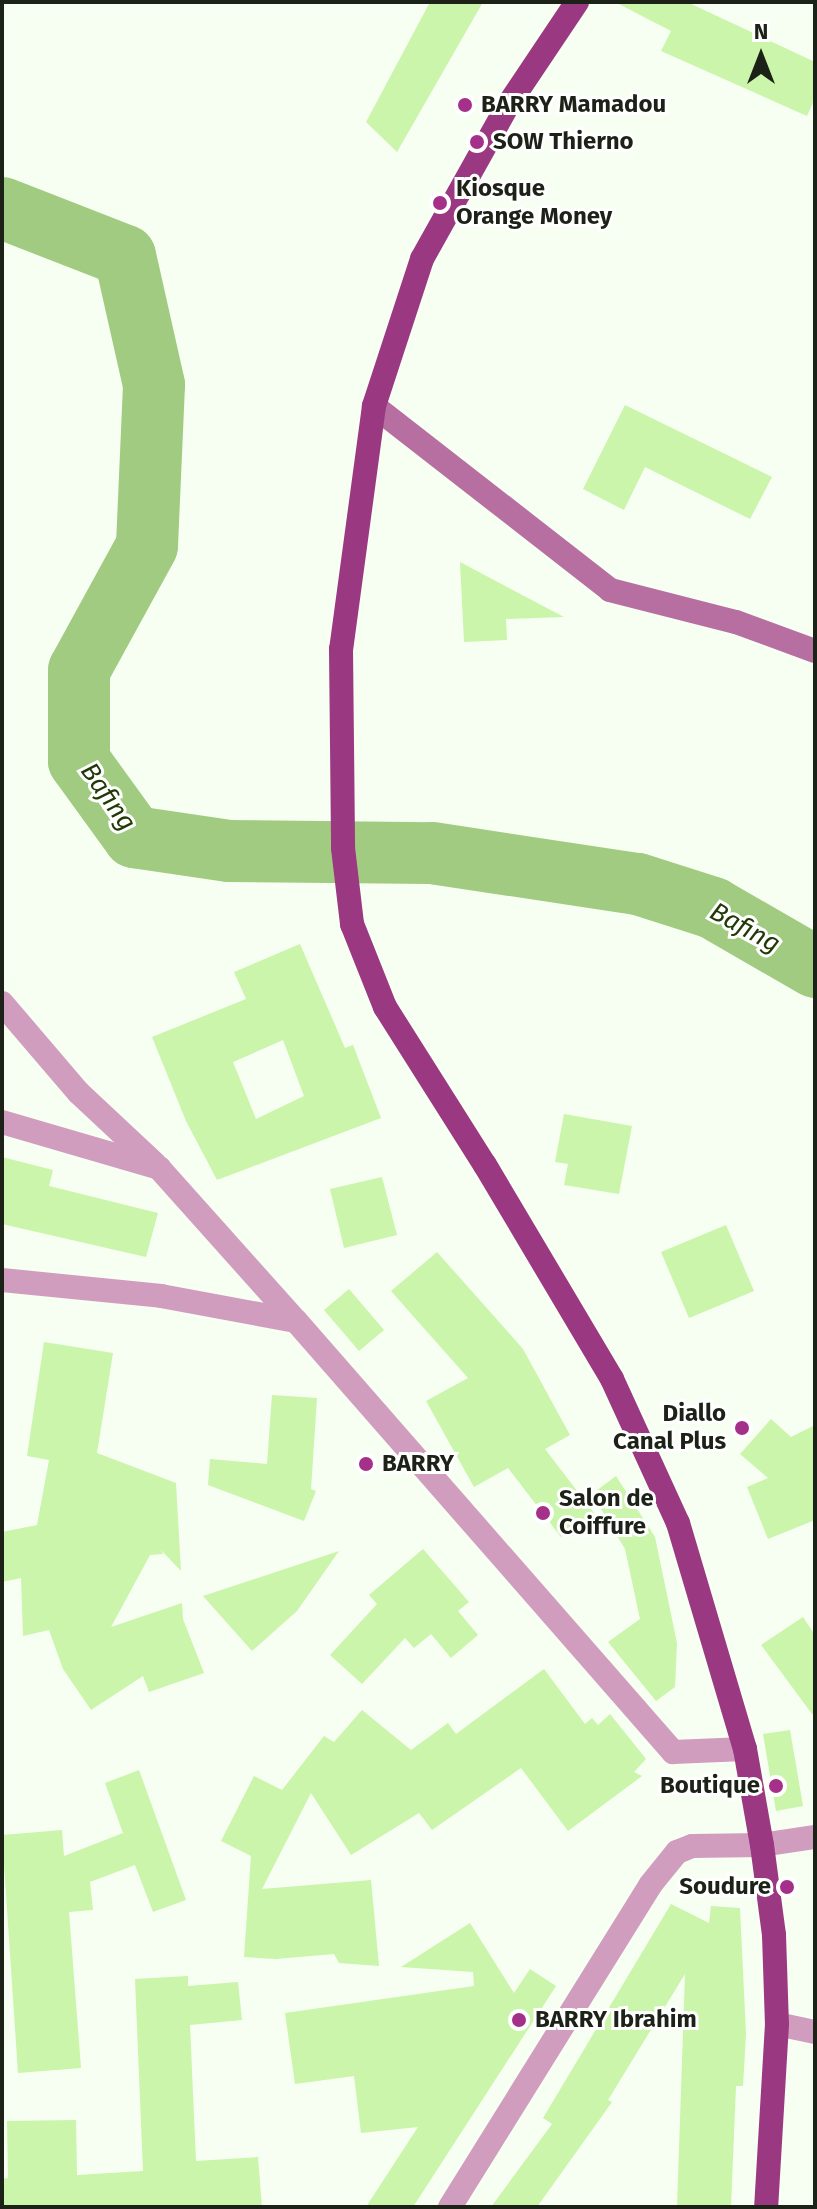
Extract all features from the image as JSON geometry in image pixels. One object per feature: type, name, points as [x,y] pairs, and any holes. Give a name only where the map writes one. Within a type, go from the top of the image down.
[{"type":"highway","points":[[577,2],[508,105],[422,259],[374,406],[341,649],[343,848],[352,924],[385,1007],[612,1379],[678,1523],[745,1749],[774,1935],[777,2024],[766,2207]]},
{"type":"main road","points":[[374,406],[610,590],[736,622],[815,651]]},
{"type":"street","points":[[2,1003],[79,1093],[159,1168],[673,1752],[745,1749]]},
{"type":"street","points":[[2,1122],[159,1168]]},
{"type":"street","points":[[2,1280],[161,1296],[296,1321]]},
{"type":"street","points":[[450,2207],[664,1866],[677,1852],[692,1846],[762,1845],[815,1837]]},
{"type":"street","points":[[777,2024],[815,2032]]},
{"type":"building","points":[[430,2],[483,2],[397,152],[366,122]]},
{"type":"building","points":[[615,2],[687,2],[815,62],[815,98],[807,116],[661,51],[671,31]]},
{"type":"building","points":[[625,405],[772,477],[750,519],[645,467],[624,510],[583,489]]},
{"type":"building","points":[[460,562],[564,617],[506,619],[507,640],[464,642]]},
{"type":"building","points":[[300,944],[345,1048],[353,1045],[381,1118],[217,1180],[186,1121],[152,1037],[246,999],[234,972]],"holes":[[[283,1040],[304,1096],[256,1119],[233,1062]]]},
{"type":"building","points":[[564,1114],[632,1126],[619,1194],[564,1185],[568,1164],[555,1162]]},
{"type":"building","points":[[2,1157],[53,1170],[49,1186],[158,1213],[146,1257],[2,1224]]},
{"type":"building","points":[[382,1177],[397,1235],[344,1248],[330,1189]]},
{"type":"building","points":[[726,1225],[754,1291],[689,1318],[661,1252]]},
{"type":"building","points":[[437,1252],[523,1349],[570,1435],[545,1449],[594,1513],[561,1537],[508,1468],[474,1487],[426,1401],[468,1378],[391,1291]]},
{"type":"building","points":[[349,1289],[384,1330],[359,1351],[324,1310]]},
{"type":"building","points":[[44,1342],[113,1353],[97,1453],[176,1483],[181,1571],[161,1550],[163,1554],[150,1555],[111,1627],[182,1603],[183,1619],[204,1673],[149,1692],[143,1676],[91,1710],[63,1669],[49,1630],[23,1636],[21,1578],[2,1582],[2,1532],[37,1525],[49,1460],[27,1456]]},
{"type":"building","points":[[272,1395],[317,1398],[311,1489],[316,1491],[304,1521],[208,1485],[210,1459],[267,1464]]},
{"type":"building","points":[[771,1419],[791,1437],[815,1425],[815,1520],[768,1539],[747,1487],[768,1478],[740,1454]]},
{"type":"building","points":[[616,1476],[655,1537],[677,1643],[675,1687],[656,1701],[608,1642],[640,1619],[625,1549],[592,1494]]},
{"type":"building","points":[[423,1549],[469,1602],[458,1611],[478,1635],[451,1658],[431,1634],[414,1648],[405,1638],[362,1684],[330,1655],[377,1604],[369,1595]]},
{"type":"building","points":[[339,1551],[297,1611],[252,1651],[203,1596]]},
{"type":"building","points":[[803,1617],[815,1635],[815,1718],[761,1645]]},
{"type":"building","points":[[544,1669],[585,1724],[592,1718],[598,1725],[610,1714],[646,1759],[634,1772],[642,1776],[568,1831],[521,1768],[432,1830],[419,1813],[351,1855],[311,1793],[262,1889],[371,1880],[379,1966],[339,1963],[334,1954],[276,1959],[244,1957],[251,1856],[221,1841],[254,1776],[282,1790],[324,1736],[334,1742],[362,1710],[411,1750],[448,1723],[456,1734]]},
{"type":"building","points":[[790,1730],[803,1806],[776,1811],[763,1734]]},
{"type":"building","points":[[139,1770],[186,1900],[153,1912],[135,1865],[90,1882],[93,1910],[69,1912],[81,2068],[18,2073],[2,1835],[62,1830],[64,1856],[123,1833],[105,1783]]},
{"type":"building","points":[[671,1904],[709,1923],[711,1906],[740,1908],[746,2034],[743,2086],[736,2086],[731,2207],[677,2207],[685,1974],[608,2100],[612,2102],[537,2207],[491,2207],[552,2124],[543,2118]]},
{"type":"building","points":[[470,1923],[514,1993],[530,1969],[556,1986],[413,2207],[366,2207],[418,2127],[361,2133],[354,2076],[295,2084],[285,2013],[474,1986],[473,1972],[401,1967]]},
{"type":"building","points":[[188,1976],[188,1986],[238,1982],[242,2020],[190,2025],[196,2161],[258,2157],[262,2207],[2,2207],[2,2179],[8,2178],[7,2121],[76,2120],[77,2175],[143,2171],[135,1979]]},
{"type":"waterway","name":"Bafing","points":[[2,208],[125,256],[154,385],[147,546],[79,670],[79,761],[134,837],[229,851],[432,853],[638,884],[713,908],[815,967]]},
{"type":"place","name":"BARRY Mamadou","points":[[465,105]]},
{"type":"place","name":"SOW Thierno","points":[[477,142]]},
{"type":"place","name":"Kiosque Orange Money","points":[[440,203]]},
{"type":"place","name":"Diallo Canal Plus","points":[[742,1428]]},
{"type":"place","name":"BARRY","points":[[366,1464]]},
{"type":"place","name":"Salon de Coiffure","points":[[543,1513]]},
{"type":"place","name":"Boutique","points":[[776,1786]]},
{"type":"place","name":"Soudure","points":[[787,1887]]},
{"type":"place","name":"BARRY Ibrahim","points":[[519,2020]]}]
